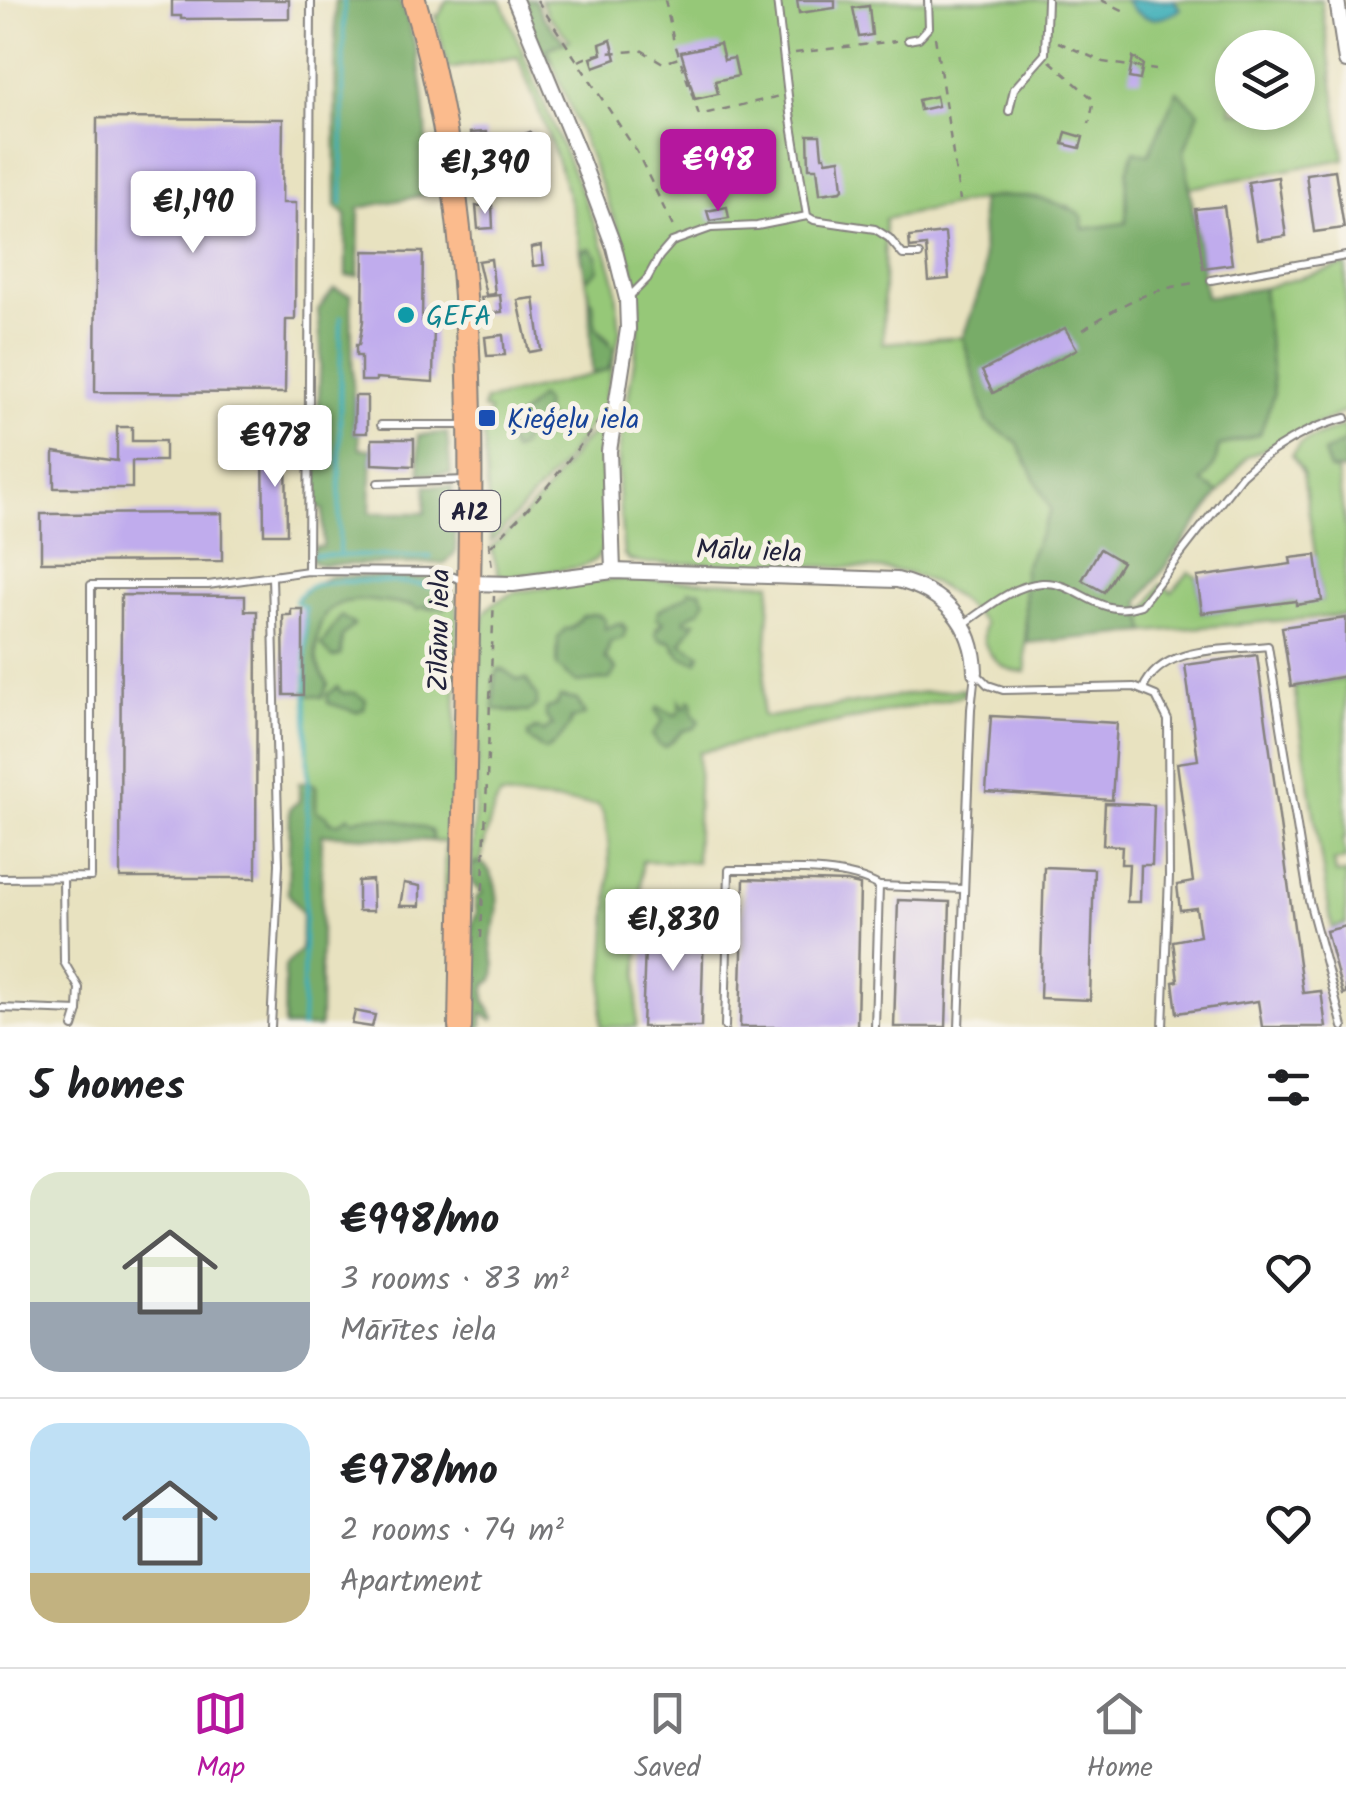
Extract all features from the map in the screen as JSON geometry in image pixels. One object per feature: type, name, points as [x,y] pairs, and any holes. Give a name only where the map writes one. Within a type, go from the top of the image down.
[{"type":"highway","name":"Zīlānu iela","points":[[414,0],[450,154],[461,234],[470,425],[460,1027]]},
{"type":"street","points":[[515,0],[608,230],[627,300],[628,329],[609,462],[613,571]]},
{"type":"street","points":[[1337,0],[1346,61]]},
{"type":"street","name":"Mālu iela","points":[[469,583],[494,584],[613,571],[897,580],[936,595],[963,624]]},
{"type":"street","points":[[963,624],[973,648],[975,672]]},
{"type":"lane","points":[[308,571],[311,0]]},
{"type":"lane","points":[[777,0],[807,216]]},
{"type":"lane","points":[[908,40],[919,38],[929,28],[928,0]]},
{"type":"lane","points":[[1009,110],[1014,90],[1046,50],[1046,0]]},
{"type":"lane","points":[[627,300],[647,279],[665,249],[675,241],[711,228],[757,226],[807,216],[875,230],[889,238],[903,255],[919,254]]},
{"type":"lane","points":[[1211,280],[1346,256]]},
{"type":"lane","points":[[963,624],[1014,592],[1037,584],[1053,584],[1112,609],[1141,605],[1257,461],[1305,433],[1346,418]]},
{"type":"lane","points":[[380,426],[470,425]]},
{"type":"lane","points":[[378,483],[470,480]]},
{"type":"lane","points":[[0,878],[91,877],[91,585],[208,586],[308,571],[441,572],[469,583]]},
{"type":"lane","points":[[272,576],[279,864],[272,1027]]},
{"type":"lane","points":[[1143,688],[1154,668],[1174,657],[1268,646],[1309,901],[1342,1027]]},
{"type":"lane","points":[[975,672],[988,685],[1003,690],[1122,686],[1143,688],[1162,702],[1168,731],[1169,876],[1164,1027]]},
{"type":"lane","points":[[958,1027],[975,672]]},
{"type":"lane","points":[[725,1027],[730,870],[856,875],[879,886],[964,888]]},
{"type":"lane","points":[[64,878],[64,962],[78,988],[73,1027]]},
{"type":"lane","points":[[875,1027],[879,886]]},
{"type":"lane","points":[[0,1008],[78,1011]]},
{"type":"path","points":[[537,0],[657,188],[675,241]]},
{"type":"path","points":[[665,0],[699,115],[789,90]]},
{"type":"path","points":[[1101,0],[1129,13]]},
{"type":"path","points":[[929,28],[934,33],[960,200]]},
{"type":"path","points":[[1047,38],[1103,62],[1156,70]]},
{"type":"path","points":[[784,55],[908,40]]},
{"type":"path","points":[[578,61],[607,52],[618,56],[641,50],[663,62],[680,58]]},
{"type":"path","points":[[1046,50],[1057,70],[1094,100],[1089,124]]},
{"type":"path","points":[[1082,330],[1148,292],[1211,280]]},
{"type":"path","points":[[490,547],[538,498],[615,403]]},
{"type":"path","points":[[480,940],[494,584]]},
{"type":"green space","points":[[335,0],[399,0],[420,68],[426,122],[426,195],[359,208],[358,276],[346,276],[346,215],[336,207]]},
{"type":"green space","points":[[447,0],[501,0],[607,254],[615,281],[620,331],[603,408],[560,467],[491,542],[483,428],[488,427],[489,410],[483,409],[485,401],[599,373],[610,341],[596,327],[585,276],[589,278],[594,270],[596,257],[591,249],[581,253],[563,178],[518,57],[448,69],[435,15],[438,17]]},
{"type":"green space","points":[[520,0],[535,0],[543,17],[565,42],[547,49],[552,63],[543,55]]},
{"type":"green space","points":[[541,0],[1321,0],[1344,159],[1190,188],[1184,151],[1199,112],[1148,155],[1134,151],[1127,172],[1127,223],[1083,229],[1069,206],[1054,205],[1037,197],[998,196],[885,219],[883,343],[963,337],[987,422],[1017,443],[1052,510],[1024,569],[1026,672],[1016,671],[993,657],[984,641],[984,623],[961,602],[935,584],[906,573],[864,568],[641,563],[624,555],[619,450],[638,338],[638,299],[632,264],[547,49],[570,40],[547,14]]},
{"type":"green space","points":[[1177,91],[1199,112],[1184,151],[1206,297],[1263,288],[1274,393],[1260,434],[1219,446],[1215,464],[1202,482],[1219,493],[1140,601],[1146,632],[1027,643],[1024,569],[1051,510],[1017,443],[987,422],[963,337],[984,277],[980,200],[1020,196],[1046,200],[1082,216],[1083,229],[1126,223],[1127,172],[1134,151],[1148,155]]},
{"type":"green space","points":[[589,248],[597,256],[598,270],[588,278],[581,253]]},
{"type":"green space","points":[[1346,265],[1346,411],[1247,457],[1219,493],[1201,482],[1215,464],[1219,446],[1260,434],[1273,393],[1263,288]]},
{"type":"green space","points":[[334,289],[351,295],[354,433],[359,433],[360,449],[372,449],[370,513],[425,513],[426,486],[452,486],[456,552],[445,563],[323,565],[311,558],[314,547],[323,547],[323,509],[314,508],[321,349],[318,310]]},
{"type":"green space","points":[[589,298],[596,327],[614,355],[607,370],[592,374]]},
{"type":"green space","points":[[539,397],[552,423],[549,436],[543,438],[532,430],[524,435],[522,446],[513,451],[506,440],[512,424]]},
{"type":"green space","points":[[1346,425],[1346,443],[1324,453],[1330,470],[1337,471],[1346,531],[1346,615],[1146,632],[1142,611],[1161,584],[1172,592],[1189,572],[1197,577],[1202,613],[1322,601],[1303,473],[1292,455],[1302,442]]},
{"type":"green space","points":[[601,428],[605,536],[598,556],[580,567],[499,575],[491,548],[539,500],[584,441]]},
{"type":"green space","points":[[447,433],[451,474],[420,474],[418,435]]},
{"type":"green space","points":[[1344,442],[1345,470],[1330,470],[1324,453]]},
{"type":"green space","points":[[331,576],[435,578],[451,587],[453,600],[444,609],[425,606],[417,610],[413,605],[357,600],[332,608],[324,617],[316,647],[318,666],[328,684],[322,697],[306,695],[305,609],[295,602],[308,588]]},
{"type":"green space","points":[[612,579],[771,583],[762,715],[768,717],[917,693],[965,689],[965,694],[699,752],[696,862],[642,861],[636,1027],[601,1027],[609,876],[605,821],[598,805],[501,796],[491,817],[480,862],[472,865],[484,613],[515,592]],"holes":[[[688,595],[681,644],[689,649],[675,650],[671,641],[664,641],[656,628],[664,622],[664,609]],[[584,616],[601,616],[605,630],[622,623],[626,629],[610,642],[601,680],[584,682],[566,675],[558,654],[565,629]],[[499,670],[529,684],[534,695],[528,712],[507,712],[498,707]],[[564,697],[577,700],[583,709],[549,749],[539,747],[534,729],[543,732],[553,725],[553,708]],[[679,707],[688,707],[692,715],[683,731],[663,722],[663,712],[680,712]]]},
{"type":"green space","points":[[689,590],[700,591],[705,601],[700,610],[685,618],[685,622],[695,622],[681,643],[700,654],[697,662],[680,656],[671,641],[659,639],[655,633],[664,622],[657,619],[658,611],[688,595]]},
{"type":"green space","points":[[453,593],[457,610],[453,876],[450,906],[444,908],[445,842],[432,841],[431,831],[387,818],[337,824],[316,811],[316,786],[308,781],[306,695],[322,697],[326,679],[318,667],[317,643],[321,622],[330,609],[360,600],[434,609],[453,600]]},
{"type":"green space","points":[[596,614],[605,620],[605,629],[618,623],[626,629],[623,638],[610,642],[605,658],[616,669],[610,679],[577,683],[557,666],[558,638],[583,616]]},
{"type":"green space","points":[[341,616],[354,625],[342,636],[341,655],[333,658],[321,645]]},
{"type":"green space","points":[[498,670],[518,680],[526,679],[537,696],[537,705],[528,712],[494,709]]},
{"type":"green space","points":[[1346,679],[1346,859],[1334,861],[1336,874],[1346,873],[1346,924],[1332,928],[1294,687]]},
{"type":"green space","points":[[337,687],[342,693],[355,693],[366,700],[364,709],[356,712],[328,703],[327,695]]},
{"type":"green space","points":[[560,697],[577,700],[585,715],[571,719],[558,740],[544,750],[528,738],[528,733],[538,729],[543,732],[553,725],[546,717],[546,709],[557,705]]},
{"type":"green space","points":[[679,700],[686,709],[692,701],[693,714],[699,721],[695,728],[683,731],[666,747],[659,745],[652,735],[663,721],[656,711],[658,707],[675,715],[680,712]]},
{"type":"green space","points":[[308,781],[316,786],[316,811],[330,822],[337,824],[349,816],[354,820],[392,819],[431,831],[433,838],[432,841],[322,834],[320,1027],[284,1027],[285,966],[301,949],[302,913],[288,893],[290,808],[299,801],[299,783]]},
{"type":"green space","points":[[480,862],[494,880],[497,896],[491,942],[494,974],[486,985],[485,995],[495,1018],[482,1013],[482,1027],[469,1027],[472,923],[477,914],[475,899],[482,893],[472,882],[472,865]]},
{"type":"water","points":[[1125,0],[1174,0],[1180,9],[1165,17],[1150,18]]},
{"type":"building","points":[[172,0],[289,0],[289,18],[181,19],[172,16]]},
{"type":"building","points":[[797,0],[835,0],[835,8],[799,13]]},
{"type":"building","points":[[869,6],[872,35],[859,37],[853,8]]},
{"type":"building","points":[[611,40],[616,59],[594,67],[591,58],[602,54],[600,44]]},
{"type":"building","points":[[720,44],[724,60],[734,58],[738,76],[715,81],[718,94],[695,99],[681,52]]},
{"type":"building","points":[[1133,57],[1143,64],[1140,80],[1129,78]]},
{"type":"building","points":[[936,96],[938,106],[920,110],[918,100]]},
{"type":"building","points":[[97,118],[283,119],[282,203],[296,203],[295,320],[286,320],[285,393],[95,392]]},
{"type":"building","points":[[486,132],[489,182],[474,183],[470,133]]},
{"type":"building","points":[[530,132],[534,146],[513,150],[512,139]]},
{"type":"building","points":[[1066,132],[1083,137],[1080,148],[1063,144]]},
{"type":"building","points":[[808,135],[820,135],[826,161],[840,159],[841,191],[820,194],[817,168],[809,168]]},
{"type":"building","points":[[672,140],[686,172],[678,176],[663,143]]},
{"type":"building","points":[[1335,170],[1344,228],[1314,232],[1306,174]]},
{"type":"building","points":[[1278,177],[1286,236],[1257,240],[1248,182]]},
{"type":"building","points":[[492,205],[493,228],[478,229],[476,206]]},
{"type":"building","points":[[1224,206],[1232,264],[1203,268],[1195,209]]},
{"type":"building","points":[[727,207],[729,218],[710,221],[707,211]]},
{"type":"building","points":[[945,233],[949,279],[929,281],[926,246],[910,248],[909,237]]},
{"type":"building","points":[[541,246],[544,265],[533,266],[531,248]]},
{"type":"building","name":"GEFA","points":[[364,251],[423,252],[422,321],[434,322],[433,382],[376,378],[361,381],[361,356],[356,356],[356,345],[363,321]]},
{"type":"building","points":[[491,259],[495,294],[486,295],[478,261]]},
{"type":"building","points":[[500,295],[502,312],[484,314],[481,297]]},
{"type":"building","points":[[534,298],[541,350],[529,352],[518,300]]},
{"type":"building","points":[[1065,328],[1077,349],[993,393],[982,371]]},
{"type":"building","points":[[503,335],[505,355],[487,356],[485,337]]},
{"type":"building","points":[[355,396],[367,396],[367,433],[354,433]]},
{"type":"building","points":[[117,427],[132,427],[132,441],[165,441],[165,461],[132,461],[132,488],[54,488],[54,452],[117,461]]},
{"type":"building","points":[[372,439],[414,439],[414,466],[372,464]]},
{"type":"building","points":[[263,445],[286,445],[287,534],[264,534]]},
{"type":"building","points":[[222,513],[222,561],[41,562],[41,514]]},
{"type":"building","points":[[1100,549],[1122,562],[1104,592],[1082,580]]},
{"type":"building","points":[[1316,555],[1322,601],[1202,613],[1197,577],[1291,564],[1290,558]]},
{"type":"building","points":[[121,595],[245,596],[245,611],[257,611],[256,878],[120,878]]},
{"type":"building","points":[[291,609],[303,609],[303,695],[284,695],[283,615],[291,615]]},
{"type":"building","points":[[1346,618],[1346,676],[1291,686],[1282,627]]},
{"type":"building","points":[[1257,655],[1303,993],[1321,991],[1326,1027],[1262,1027],[1258,1001],[1177,1013],[1173,941],[1200,936],[1196,908],[1180,910],[1177,885],[1193,882],[1177,763],[1198,760],[1185,665]]},
{"type":"building","points":[[991,716],[1117,723],[1112,800],[986,792]]},
{"type":"building","points":[[1105,803],[1154,805],[1152,865],[1141,865],[1140,902],[1127,902],[1129,864],[1121,864],[1122,846],[1103,845]]},
{"type":"building","points":[[1044,867],[1094,869],[1090,1000],[1040,998]]},
{"type":"building","points":[[744,879],[860,885],[857,1027],[740,1027]]},
{"type":"building","points":[[372,880],[373,911],[358,911],[358,881]]},
{"type":"building","points":[[404,883],[420,886],[420,906],[400,906]]},
{"type":"building","points":[[898,900],[950,902],[946,1027],[894,1027]]},
{"type":"building","points":[[646,920],[704,922],[701,1027],[642,1027]]},
{"type":"building","points":[[1346,926],[1346,994],[1343,995],[1326,931]]},
{"type":"building","points":[[355,1011],[375,1015],[372,1027],[352,1024]]},
{"type":"waterway","points":[[342,205],[344,0]]},
{"type":"waterway","points":[[339,555],[341,317]]},
{"type":"waterway","points":[[314,555],[431,557]]},
{"type":"waterway","points":[[302,1027],[308,781],[305,608],[295,602],[309,587],[339,582],[401,583],[447,591]]},
{"type":"place","name":"GEFA","points":[[406,315]]},
{"type":"place","name":"Ķieģeļu iela","points":[[487,418]]}]
